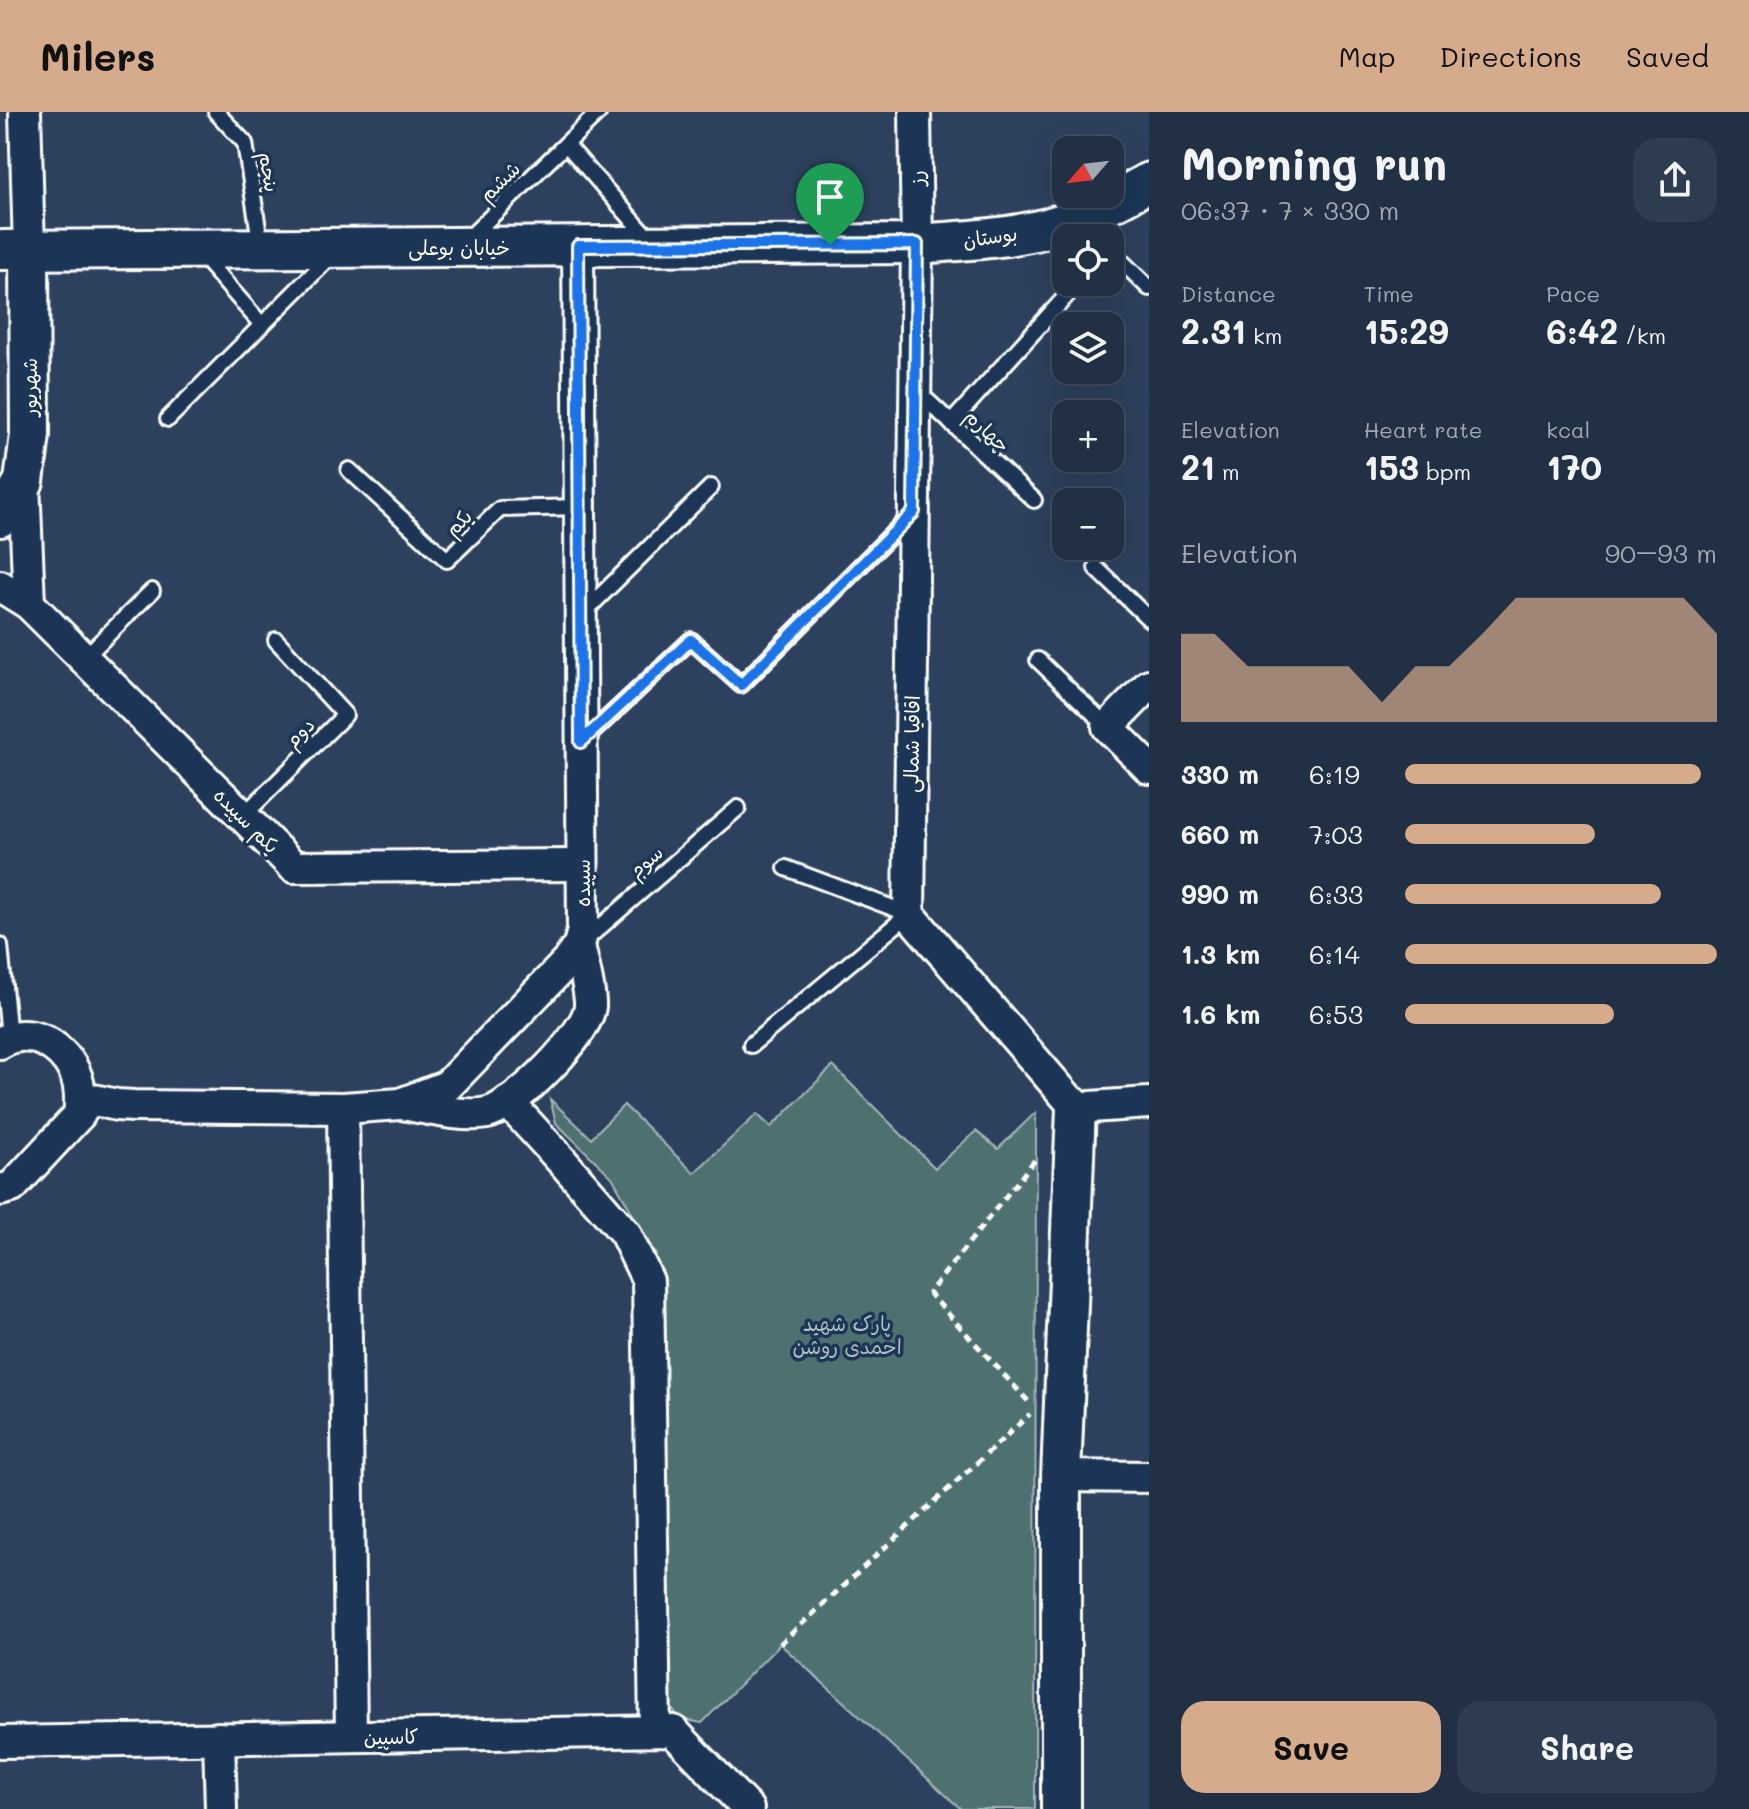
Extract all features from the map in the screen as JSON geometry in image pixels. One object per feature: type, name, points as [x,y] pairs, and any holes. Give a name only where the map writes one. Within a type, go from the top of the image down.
[{"type":"street","points":[[14,250],[25,112]]},
{"type":"street","name":"رز","points":[[915,112],[917,244]]},
{"type":"street","name":"بوستان","points":[[1089,224],[1110,203],[1149,182]]},
{"type":"street","name":"بوستان","points":[[917,244],[987,239],[1052,228]]},
{"type":"street","name":"خیابان بوعلی","points":[[14,250],[917,244]]},
{"type":"street","name":"اقاقیا شمالی","points":[[909,914],[917,244]]},
{"type":"street","name":"سپیده","points":[[508,1102],[525,1090],[573,1041],[591,1006],[579,945],[583,930],[578,246]]},
{"type":"street","name":"شهریور","points":[[0,517],[24,481],[30,435],[14,250]]},
{"type":"street","points":[[24,481],[29,604]]},
{"type":"street","name":"یکم سپیده","points":[[0,586],[29,604],[294,867],[582,865]]},
{"type":"street","points":[[1149,685],[1108,727],[1149,768]]},
{"type":"street","points":[[909,914],[1076,1108],[1061,1476],[1061,1809]]},
{"type":"street","points":[[400,1104],[447,1086],[567,962],[579,945]]},
{"type":"street","points":[[5,1040],[22,1035],[35,1036],[58,1050],[75,1071],[80,1090],[79,1115]]},
{"type":"street","points":[[0,1190],[12,1187],[79,1115],[89,1099],[134,1106],[343,1108],[400,1104],[453,1113],[488,1113],[508,1102],[625,1233],[648,1281],[655,1731]]},
{"type":"street","points":[[1076,1108],[1149,1103]]},
{"type":"street","points":[[343,1108],[351,1736]]},
{"type":"street","points":[[1061,1476],[1149,1477]]},
{"type":"street","name":"کاسپین","points":[[0,1742],[673,1731],[748,1809]]},
{"type":"street","points":[[219,1738],[221,1809]]},
{"type":"lane","name":"پنجم","points":[[216,112],[245,143],[261,249]]},
{"type":"lane","name":"ششم","points":[[460,247],[599,112]]},
{"type":"lane","points":[[566,144],[655,246]]},
{"type":"lane","points":[[168,419],[339,248]]},
{"type":"lane","points":[[196,249],[262,325]]},
{"type":"lane","points":[[1124,264],[1149,288]]},
{"type":"lane","points":[[951,423],[1066,296]]},
{"type":"lane","name":"چهارم","points":[[915,389],[1034,500]]},
{"type":"lane","name":"یکم","points":[[349,470],[447,560],[500,509],[580,507]]},
{"type":"lane","points":[[580,615],[711,487]]},
{"type":"lane","points":[[581,742],[691,640],[741,685],[914,512]]},
{"type":"lane","points":[[1096,568],[1149,619]]},
{"type":"lane","points":[[84,658],[152,591]]},
{"type":"lane","name":"دوم","points":[[243,816],[345,715],[276,640]]},
{"type":"lane","points":[[1038,660],[1108,727]]},
{"type":"lane","name":"سوم","points":[[579,945],[738,808]]},
{"type":"lane","points":[[751,1045],[909,914],[786,868]]},
{"type":"lane","points":[[0,945],[5,1040]]},
{"type":"path","points":[[780,1644],[1035,1409],[929,1293],[1076,1108]]},
{"type":"green space","name":"پارک شهید احمدی روشن","points":[[833,1066],[935,1168],[976,1131],[998,1149],[1036,1112],[1035,1809],[961,1809],[780,1644],[702,1723],[680,1719],[663,1698],[656,1255],[612,1177],[556,1123],[550,1099],[591,1138],[624,1105],[694,1173],[757,1114],[771,1127]]},
{"type":"route","points":[[917,244],[914,512],[741,685],[691,640],[581,742],[578,246],[830,245],[917,244]]}]
